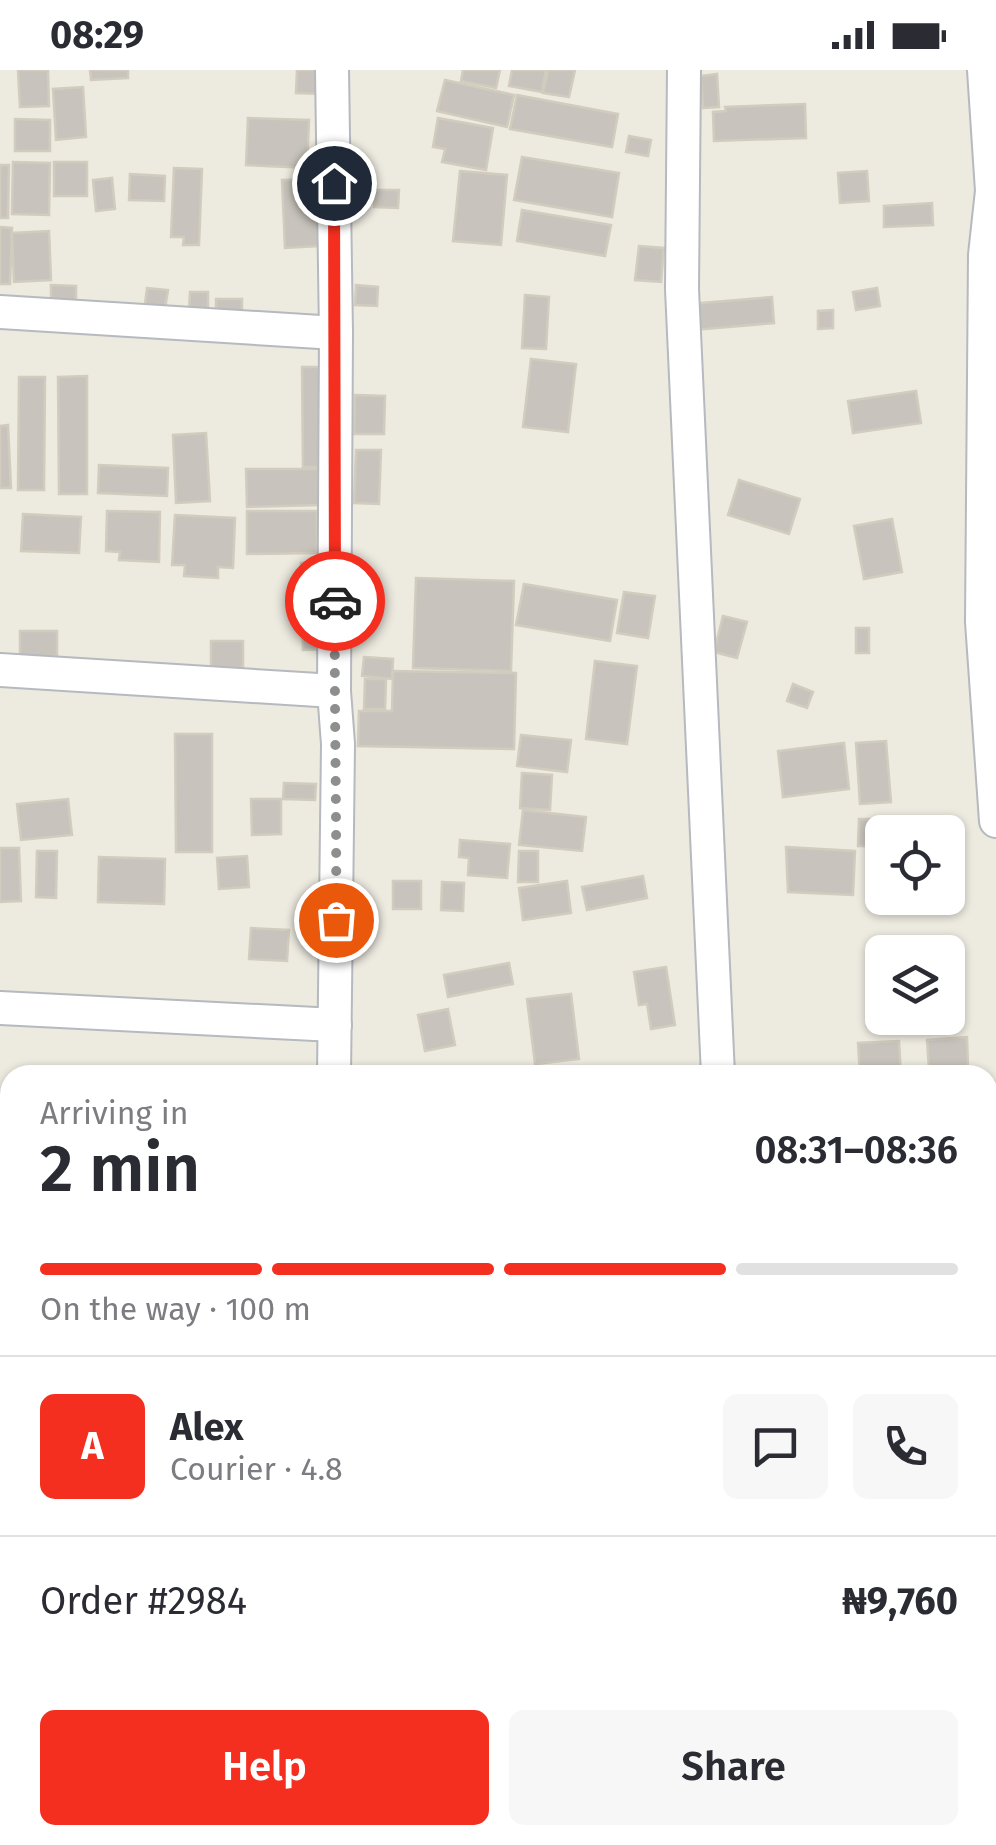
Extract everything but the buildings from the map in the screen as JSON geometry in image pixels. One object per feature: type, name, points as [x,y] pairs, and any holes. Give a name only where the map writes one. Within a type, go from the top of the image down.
[{"type":"street","points":[[332,70],[336,333],[334,691],[338,744],[334,1065]]},
{"type":"street","points":[[684,70],[682,289],[718,1065]]},
{"type":"street","points":[[984,70],[992,191],[984,255],[982,622],[996,821]]},
{"type":"street","points":[[0,312],[336,333]]},
{"type":"street","points":[[0,670],[334,691]]},
{"type":"street","points":[[0,1008],[334,1025]]},
{"type":"way so far","points":[[335,601],[336,920]]},
{"type":"route","points":[[334,183],[335,601]]}]
